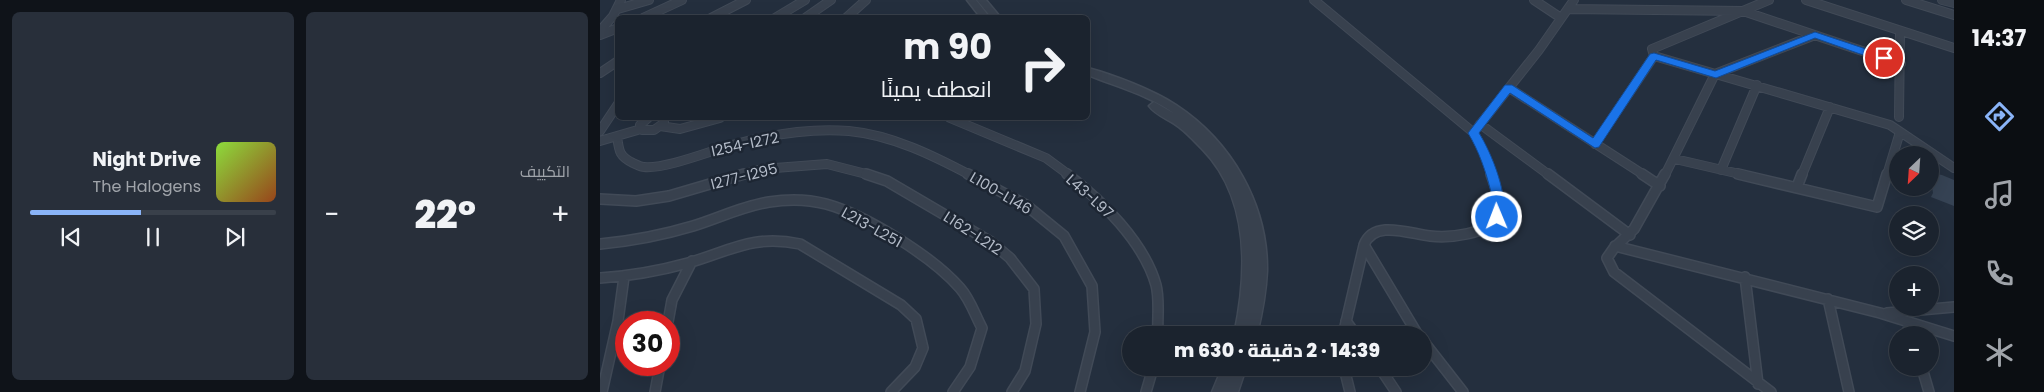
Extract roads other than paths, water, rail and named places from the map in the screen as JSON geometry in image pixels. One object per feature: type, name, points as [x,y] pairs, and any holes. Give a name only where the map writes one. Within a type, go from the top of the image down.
[{"type":"street","points":[[600,31],[618,9],[621,0]]},
{"type":"street","points":[[618,9],[649,0]]},
{"type":"street","points":[[650,15],[682,0]]},
{"type":"street","points":[[717,15],[746,0]]},
{"type":"street","points":[[780,15],[805,0]]},
{"type":"street","points":[[809,15],[831,0]]},
{"type":"street","points":[[849,15],[866,0]]},
{"type":"street","points":[[971,0],[984,15]]},
{"type":"street","points":[[981,0],[994,15]]},
{"type":"street","points":[[1314,0],[1474,133],[1483,148],[1498,195],[1499,209],[1494,223],[1476,231],[1446,236],[1377,231],[1366,238],[1345,326]]},
{"type":"street","points":[[1534,0],[1561,18]]},
{"type":"street","points":[[1474,133],[1574,0]]},
{"type":"street","points":[[1595,144],[1654,56],[1652,49],[1769,0]]},
{"type":"street","points":[[1806,0],[1954,48]]},
{"type":"street","points":[[1906,0],[1954,15]]},
{"type":"street","points":[[1942,0],[1954,3]]},
{"type":"street","points":[[1568,9],[1743,11],[1901,64]]},
{"type":"street","points":[[600,35],[615,29]]},
{"type":"street","points":[[1899,117],[1900,30]]},
{"type":"street","points":[[1771,392],[1758,384],[1614,272],[1607,258],[1615,246],[1630,235],[1660,186],[1716,74],[1815,35]]},
{"type":"street","points":[[1654,56],[1890,125],[1954,168]]},
{"type":"street","points":[[600,72],[615,64]]},
{"type":"street","points":[[1090,72],[1150,96],[1185,116],[1208,136],[1232,167],[1253,212],[1261,252],[1261,282],[1253,326]]},
{"type":"street","points":[[1090,79],[1138,98],[1170,115],[1196,136],[1222,169],[1241,208],[1250,248],[1248,301],[1242,326]]},
{"type":"street","points":[[1721,170],[1757,85]]},
{"type":"street","points":[[1509,88],[1660,186]]},
{"type":"street","points":[[1797,187],[1830,107]]},
{"type":"street","points":[[600,131],[615,108]]},
{"type":"street","points":[[600,141],[640,127],[646,120]]},
{"type":"street","points":[[600,136],[640,127],[651,131],[660,126],[665,120]]},
{"type":"street","points":[[660,126],[680,129],[713,120]]},
{"type":"street","name":"L43-L97","points":[[955,120],[1046,158],[1088,190],[1113,214],[1140,250],[1156,285],[1158,326]]},
{"type":"street","points":[[1480,124],[1630,235]]},
{"type":"street","name":"I254-I272","points":[[617,136],[619,150],[623,158],[643,167],[666,164],[736,144],[816,131],[850,131],[892,140]]},
{"type":"street","points":[[1675,159],[1877,207],[1900,132]]},
{"type":"street","name":"L100-L146","points":[[892,140],[952,166],[1026,205],[1064,236],[1092,286],[1095,332],[1080,392]]},
{"type":"street","name":"I277-I295","points":[[600,200],[636,201],[669,196],[778,166],[827,164],[847,168],[887,181]]},
{"type":"street","name":"L162-L212","points":[[887,181],[991,242],[1010,258],[1034,289],[1036,324],[1025,371],[1012,392]]},
{"type":"street","name":"L213-L251","points":[[600,244],[630,242],[692,226],[743,208],[771,201],[803,200],[839,208],[892,236],[932,263],[961,290],[982,328],[970,367],[953,392]]},
{"type":"street","points":[[600,278],[624,277],[692,261],[746,242],[771,239],[787,240],[800,244],[820,254],[901,305],[916,319],[923,348],[915,367],[891,392]]},
{"type":"street","points":[[1364,245],[1413,326]]},
{"type":"street","points":[[1615,246],[1828,299],[1954,336]]},
{"type":"street","points":[[670,311],[672,300],[692,261]]},
{"type":"street","points":[[602,392],[618,320],[624,277]]},
{"type":"street","points":[[1744,277],[1758,384]]},
{"type":"street","points":[[1828,299],[1849,392]]},
{"type":"street","points":[[1880,313],[1954,307]]},
{"type":"street","points":[[1346,321],[1350,326]]},
{"type":"street","points":[[1907,322],[1908,326]]},
{"type":"street","points":[[1432,352],[1463,392]]},
{"type":"street","points":[[655,392],[658,376]]},
{"type":"street","points":[[1146,392],[1151,376]]},
{"type":"street","points":[[1224,392],[1227,376]]},
{"type":"street","points":[[1224,392],[1235,376]]},
{"type":"street","points":[[1346,376],[1350,392]]},
{"type":"street","points":[[1385,376],[1396,392]]},
{"type":"street","points":[[1924,376],[1929,392]]}]
